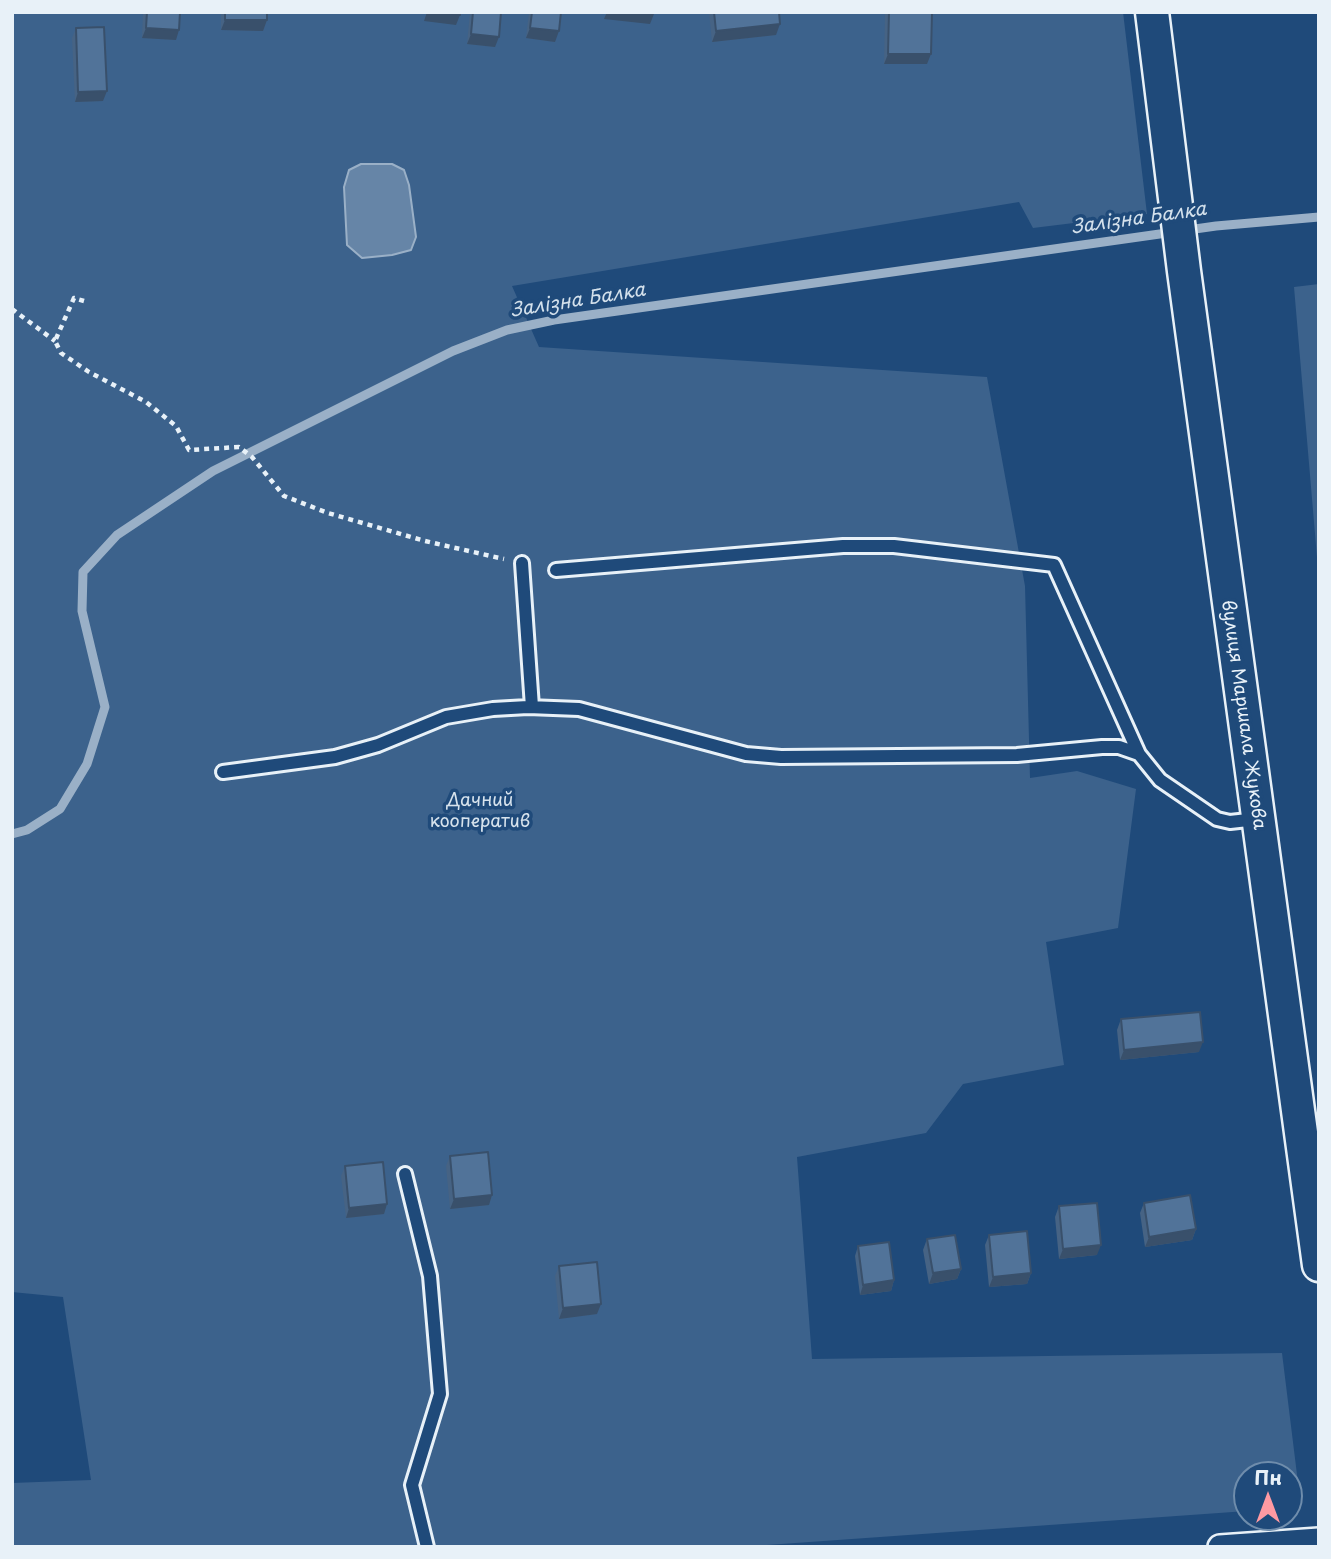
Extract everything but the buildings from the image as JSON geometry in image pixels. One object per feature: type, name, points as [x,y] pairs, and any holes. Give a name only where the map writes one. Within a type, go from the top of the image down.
[{"type":"main road","name":"вулиця Маршала Жукова","points":[[1152,12],[1257,820],[1318,1247]]},
{"type":"street","points":[[1220,1547],[1319,1540]]},
{"type":"lane","points":[[556,570],[843,546],[894,546],[1054,565],[1139,754],[1160,780],[1217,818],[1230,822],[1257,820]]},
{"type":"lane","points":[[522,563],[532,707]]},
{"type":"lane","points":[[223,772],[335,757],[378,746],[446,717],[493,709],[532,707],[579,709],[746,754],[781,757],[1017,755],[1102,747],[1119,747],[1139,754]]},
{"type":"lane","points":[[405,1174],[430,1276],[440,1394],[412,1485],[427,1547]]},
{"type":"path","points":[[55,341],[74,298],[84,301]]},
{"type":"path","points":[[12,309],[55,341],[61,353],[89,372],[146,402],[176,426],[189,450],[239,447],[252,457],[284,496],[328,513],[425,541],[522,563]]},
{"type":"green space","name":"Дачний кооператив","points":[[12,12],[1123,12],[1147,214],[1033,228],[1019,202],[512,286],[539,347],[987,377],[1025,586],[1030,778],[1077,771],[1136,789],[1118,928],[1046,942],[1064,1065],[963,1084],[926,1133],[797,1157],[812,1359],[1282,1353],[1295,1461],[1233,1461],[1233,1512],[739,1547],[12,1547],[12,1483],[91,1480],[63,1297],[12,1292]]},
{"type":"green space","points":[[1319,284],[1319,581],[1294,287]]},
{"type":"shaded area","points":[[361,164],[392,164],[404,170],[409,185],[416,237],[411,250],[362,258],[347,245],[344,187],[349,170]]},
{"type":"waterway","name":"Залізна Балка","points":[[12,834],[27,830],[60,809],[87,764],[105,707],[82,611],[83,572],[117,535],[213,471],[453,351],[507,330],[554,320],[1216,226],[1319,217]]}]
